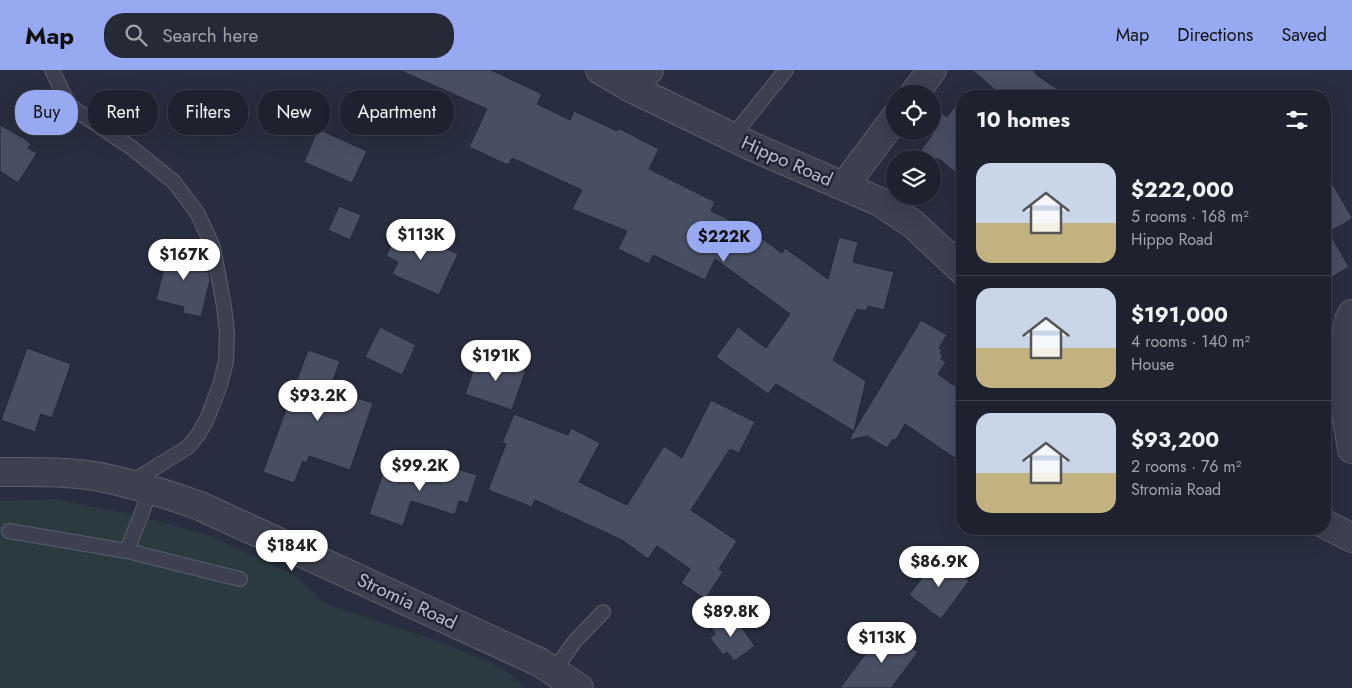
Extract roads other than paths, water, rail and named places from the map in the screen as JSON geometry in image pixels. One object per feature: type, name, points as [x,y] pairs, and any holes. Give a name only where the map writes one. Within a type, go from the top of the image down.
[{"type":"street","name":"Hippo Road","points":[[600,70],[640,79],[732,137],[896,211],[913,224],[956,264]]},
{"type":"street","points":[[921,85],[932,70]]},
{"type":"street","points":[[844,186],[886,130]]},
{"type":"street","points":[[1352,314],[1349,320],[1342,360],[1342,389],[1352,450]]},
{"type":"street","name":"Stromia Road","points":[[0,472],[40,472],[98,477],[140,486],[200,506],[539,662],[579,688]]},
{"type":"street","points":[[1331,527],[1352,538]]},
{"type":"lane","points":[[52,70],[68,103],[132,148],[174,182],[198,214],[213,247],[224,306],[228,333],[226,360],[220,386],[207,419],[198,435],[188,447],[140,486],[127,551]]},
{"type":"lane","points":[[732,137],[786,70]]},
{"type":"lane","points":[[9,531],[127,551],[240,579]]},
{"type":"lane","points":[[553,672],[575,641],[603,612]]}]
